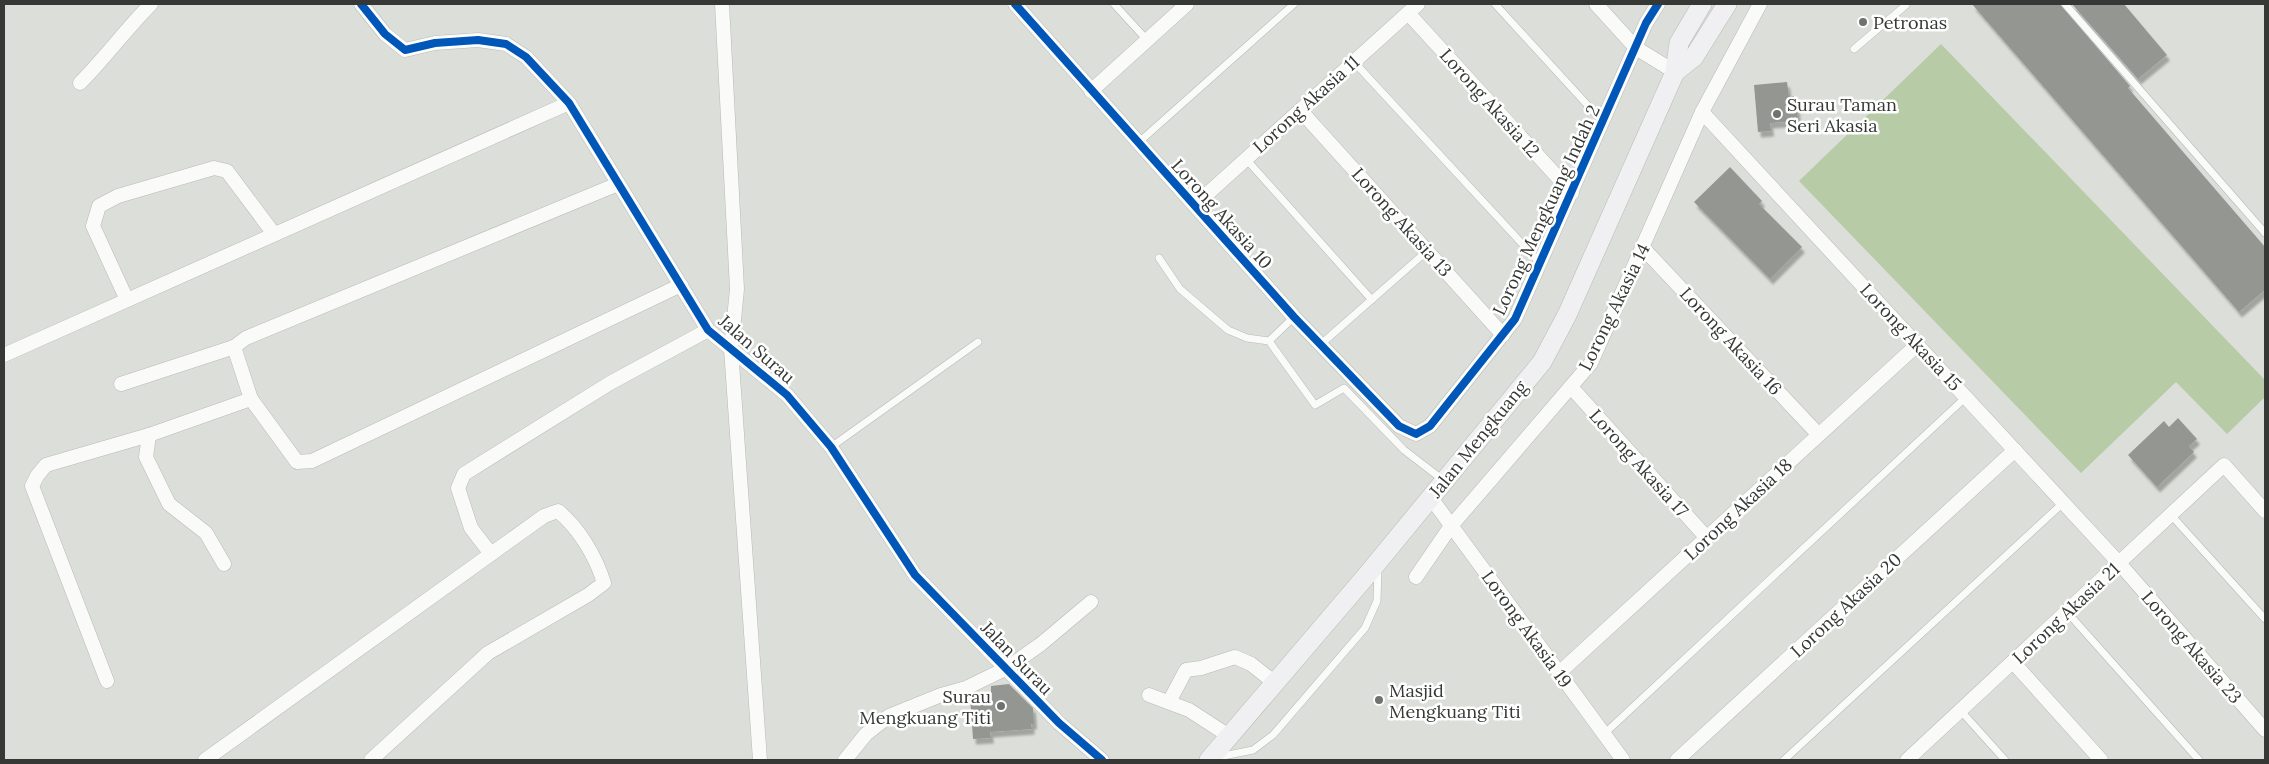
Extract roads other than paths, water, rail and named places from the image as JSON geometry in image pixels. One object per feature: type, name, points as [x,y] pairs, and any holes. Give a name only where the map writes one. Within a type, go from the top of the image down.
[{"type":"main road","name":"Jalan Mengkuang","points":[[1211,760],[1229,736],[1431,498],[1443,480],[1542,362],[1567,314],[1675,72],[1678,43],[1702,4]]},
{"type":"main road","name":"Jalan Mengkuang","points":[[1675,72],[1694,57],[1727,4]]},
{"type":"street","points":[[80,83],[105,58],[127,28],[151,4]]},
{"type":"street","name":"Jalan Surau","points":[[361,4],[385,34],[405,50],[435,43],[478,40],[506,44],[526,57],[569,103],[708,330],[787,395],[831,447],[915,575],[1059,723],[1102,760]]},
{"type":"street","points":[[722,4],[737,289],[732,349],[760,760]]},
{"type":"street","name":"Lorong Akasia 10","points":[[1015,4],[1090,91],[1320,345],[1399,426],[1416,434]]},
{"type":"street","points":[[1090,91],[1187,4]]},
{"type":"street","points":[[1596,4],[1636,48],[1675,72]]},
{"type":"street","name":"Lorong Mengkuang Indah 2","points":[[1416,434],[1430,426],[1515,319],[1646,23],[1658,4]]},
{"type":"street","name":"Lorong Akasia 14","points":[[1416,577],[1451,526],[1591,363],[1702,112],[1760,4]]},
{"type":"street","name":"Lorong Akasia 11","points":[[1195,205],[1413,8]]},
{"type":"street","name":"Lorong Akasia 12","points":[[1413,8],[1572,193]]},
{"type":"street","points":[[4,355],[569,103]]},
{"type":"street","name":"Lorong Akasia 13","points":[[1300,110],[1503,335]]},
{"type":"street","name":"Lorong Akasia 15","points":[[1702,112],[2119,563]]},
{"type":"street","points":[[127,300],[93,226],[99,206],[118,196],[214,168],[227,171],[274,234]]},
{"type":"street","points":[[121,384],[234,347],[246,338],[618,184]]},
{"type":"street","name":"Lorong Akasia 16","points":[[1643,248],[1818,434]]},
{"type":"street","points":[[234,347],[251,400],[297,462],[312,461],[681,285]]},
{"type":"street","points":[[491,554],[471,528],[458,488],[464,474],[610,382],[708,330]]},
{"type":"street","name":"Lorong Akasia 18","points":[[1559,673],[1917,345]]},
{"type":"street","name":"Lorong Akasia 17","points":[[1572,387],[1707,538]]},
{"type":"street","points":[[107,681],[32,486],[37,476],[46,465],[149,436],[251,400]]},
{"type":"street","points":[[149,436],[146,457],[169,504],[206,533],[224,564]]},
{"type":"street","name":"Lorong Akasia 20","points":[[1677,760],[2015,450]]},
{"type":"street","name":"Lorong Akasia 21","points":[[1907,760],[2224,465],[2265,512]]},
{"type":"street","name":"Lorong Akasia 19","points":[[1431,498],[1623,760]]},
{"type":"street","points":[[206,760],[544,516],[558,511],[572,522],[600,572],[604,583],[588,595],[488,653],[371,760]]},
{"type":"street","name":"Lorong Akasia 23","points":[[2119,563],[2265,730]]},
{"type":"street","points":[[845,760],[866,734],[889,716],[941,695],[966,688],[1007,668],[1041,644],[1091,602]]},
{"type":"street","points":[[1169,702],[1186,670],[1201,668],[1235,657],[1251,664],[1275,683]]},
{"type":"street","points":[[2013,662],[2101,760]]},
{"type":"street","points":[[1149,695],[1190,710],[1229,736]]},
{"type":"lane","points":[[1114,4],[1147,40]]},
{"type":"lane","points":[[1138,144],[1294,4]]},
{"type":"lane","points":[[1495,4],[1603,122]]},
{"type":"lane","points":[[1854,49],[1905,4]]},
{"type":"lane","points":[[2065,4],[2265,233]]},
{"type":"lane","points":[[1354,62],[1540,263]]},
{"type":"lane","points":[[1246,159],[1372,300]]},
{"type":"lane","points":[[1320,345],[1427,250]]},
{"type":"lane","points":[[1159,258],[1180,289],[1228,330],[1247,338],[1269,341],[1315,405],[1344,388],[1404,450],[1443,480]]},
{"type":"lane","points":[[1269,341],[1294,317]]},
{"type":"lane","points":[[831,447],[978,342]]},
{"type":"lane","points":[[1604,734],[1966,397]]},
{"type":"lane","points":[[1784,760],[2063,503]]},
{"type":"lane","points":[[2171,515],[2265,620]]},
{"type":"lane","points":[[1211,760],[1253,750],[1273,734],[1365,628],[1377,600],[1379,560]]},
{"type":"lane","points":[[2067,612],[2199,760]]},
{"type":"lane","points":[[1960,710],[2005,760]]},
{"type":"place","name":"Petronas","points":[[1863,22]]},
{"type":"place","name":"Surau Taman Seri Akasia","points":[[1777,114]]},
{"type":"place","name":"Masjid Mengkuang Titi","points":[[1379,700]]},
{"type":"place","name":"Surau Mengkuang Titi","points":[[1001,706]]}]
